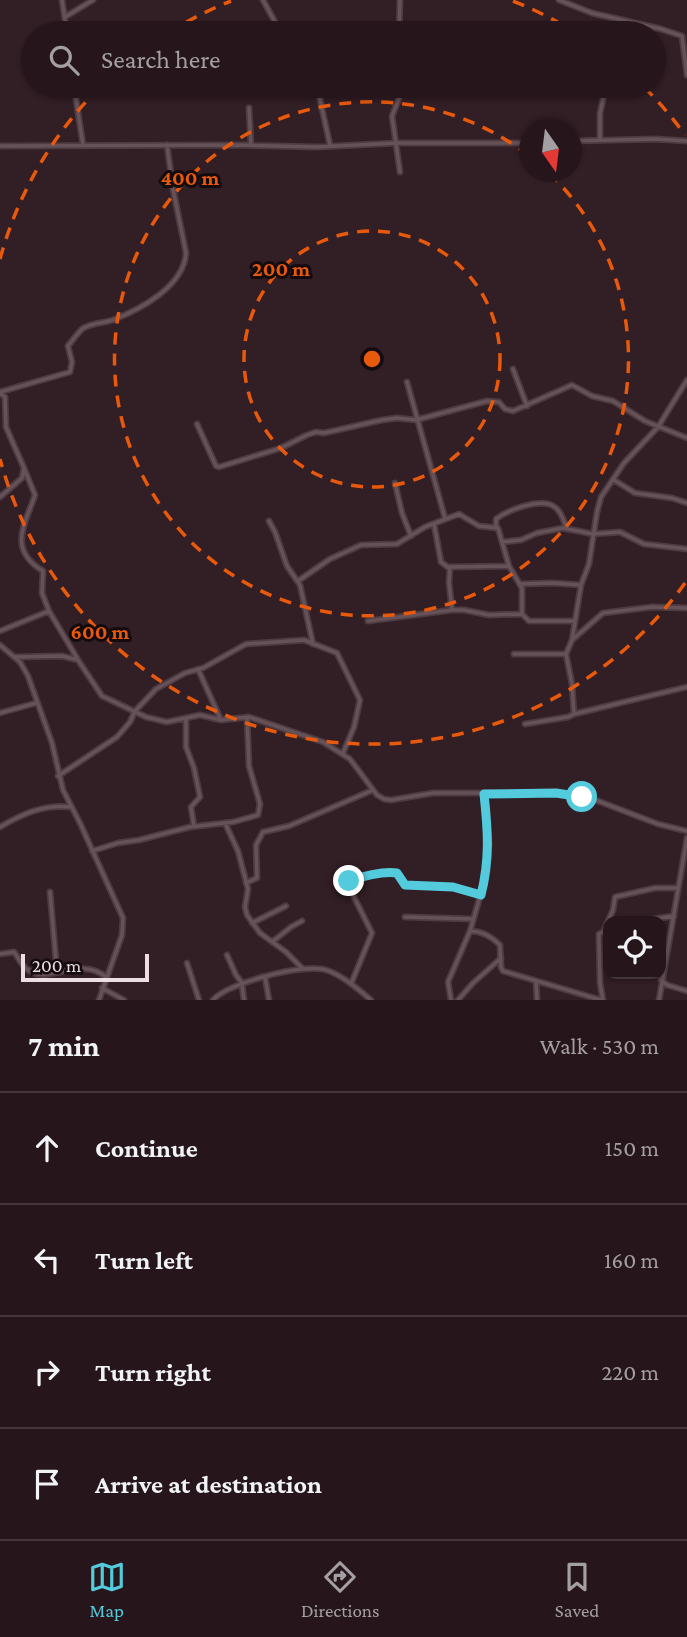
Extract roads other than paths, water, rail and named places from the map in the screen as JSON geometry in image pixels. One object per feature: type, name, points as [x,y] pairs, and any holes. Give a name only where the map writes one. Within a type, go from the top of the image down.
[{"type":"street","points":[[62,0],[65,21]]},
{"type":"street","points":[[65,18],[93,0]]},
{"type":"street","points":[[262,0],[274,21]]},
{"type":"street","points":[[399,21],[400,0]]},
{"type":"street","points":[[559,0],[623,21]]},
{"type":"street","points":[[666,32],[682,36],[687,75]]},
{"type":"street","points":[[76,98],[83,145]]},
{"type":"street","points":[[320,98],[330,145]]},
{"type":"street","points":[[399,98],[392,116],[400,172]]},
{"type":"street","points":[[600,140],[600,113],[603,98]]},
{"type":"street","points":[[249,108],[251,145]]},
{"type":"street","points":[[582,141],[655,139],[687,142]]},
{"type":"street","points":[[0,146],[317,147],[396,143],[519,143]]},
{"type":"street","points":[[167,145],[175,201],[187,253],[182,271],[157,297],[114,320],[81,330],[68,346],[72,362],[70,372],[0,392],[5,397],[6,427],[35,495],[23,523],[22,546],[33,563],[43,571],[42,593],[49,611],[102,696],[167,722],[200,715],[221,720],[247,717],[323,741],[343,753],[379,797],[391,800],[433,793],[556,793],[582,797],[666,827],[687,831]]},
{"type":"street","points":[[513,369],[527,406]]},
{"type":"street","points":[[574,714],[566,654],[572,640],[581,585],[589,564],[601,497],[624,463],[658,426],[687,380]]},
{"type":"street","points":[[407,382],[445,518]]},
{"type":"street","points":[[197,424],[214,463],[219,467],[281,448],[316,432],[324,433],[390,419],[416,420],[487,401],[499,402],[509,411],[527,406],[572,385],[589,395],[613,401],[658,426],[687,438]]},
{"type":"street","points":[[0,497],[22,478],[24,468]]},
{"type":"street","points":[[613,479],[635,493],[687,503]]},
{"type":"street","points":[[395,483],[411,536]]},
{"type":"street","points":[[567,529],[558,510],[548,504],[525,506],[496,519],[496,527],[509,566],[523,593],[522,614],[528,621],[575,621]]},
{"type":"street","points":[[298,581],[316,567],[361,545],[388,545],[459,514],[479,526],[496,527]]},
{"type":"street","points":[[269,521],[273,525],[287,566],[302,589],[313,645]]},
{"type":"street","points":[[434,524],[441,562],[449,568],[452,610]]},
{"type":"street","points":[[502,542],[567,529],[593,534],[620,532],[643,544],[687,549]]},
{"type":"street","points":[[449,568],[509,566]]},
{"type":"street","points":[[520,584],[581,585]]},
{"type":"street","points":[[572,640],[603,613],[652,607],[687,608]]},
{"type":"street","points":[[368,621],[452,610],[483,615],[522,614]]},
{"type":"street","points":[[0,631],[49,611]]},
{"type":"street","points":[[58,776],[117,737],[130,722],[135,711],[156,689],[249,643],[304,640],[337,653],[359,697],[358,715],[343,753]]},
{"type":"street","points":[[0,645],[15,657],[28,676],[52,743],[58,776],[123,918],[122,935],[99,1000]]},
{"type":"street","points":[[514,654],[566,654]]},
{"type":"street","points":[[15,657],[62,656],[78,660]]},
{"type":"street","points":[[198,669],[221,720]]},
{"type":"street","points":[[525,724],[568,717],[687,687]]},
{"type":"street","points":[[0,713],[36,703]]},
{"type":"street","points":[[92,851],[118,842],[253,817],[260,812],[249,766],[247,717]]},
{"type":"street","points":[[186,718],[185,741],[200,797],[191,807],[194,826]]},
{"type":"street","points":[[246,883],[257,878],[256,845],[263,832],[289,826],[373,790]]},
{"type":"street","points":[[451,1000],[448,982],[470,931],[486,876],[489,845],[484,794]]},
{"type":"street","points":[[0,827],[25,814],[48,807],[71,807]]},
{"type":"street","points":[[225,823],[238,851],[248,895],[244,907],[252,923],[302,968]]},
{"type":"street","points":[[659,1000],[687,838]]},
{"type":"street","points":[[351,984],[372,933],[352,893],[349,881],[392,872],[397,873],[405,885],[453,887],[481,895]]},
{"type":"street","points":[[611,916],[615,897],[655,888],[678,888]]},
{"type":"street","points":[[50,892],[57,972]]},
{"type":"street","points":[[252,923],[286,906]]},
{"type":"street","points":[[666,917],[674,916]]},
{"type":"street","points":[[405,917],[473,919]]},
{"type":"street","points":[[272,942],[302,921]]},
{"type":"street","points":[[470,931],[479,931],[500,945],[500,967],[503,971],[586,998],[602,1000],[599,934],[603,932]]},
{"type":"street","points":[[0,954],[14,952],[22,965],[32,973],[86,968],[106,977]]},
{"type":"street","points":[[227,955],[243,984],[244,1000]]},
{"type":"street","points":[[458,1000],[472,983],[501,957]]},
{"type":"street","points":[[187,963],[199,1000]]},
{"type":"street","points":[[213,1000],[217,995],[243,984],[302,968],[324,969],[351,984],[371,1000]]},
{"type":"street","points":[[265,977],[269,1000]]},
{"type":"street","points":[[662,980],[667,985],[687,991]]},
{"type":"street","points":[[536,982],[537,1000]]},
{"type":"street","points":[[102,988],[124,1000]]}]
